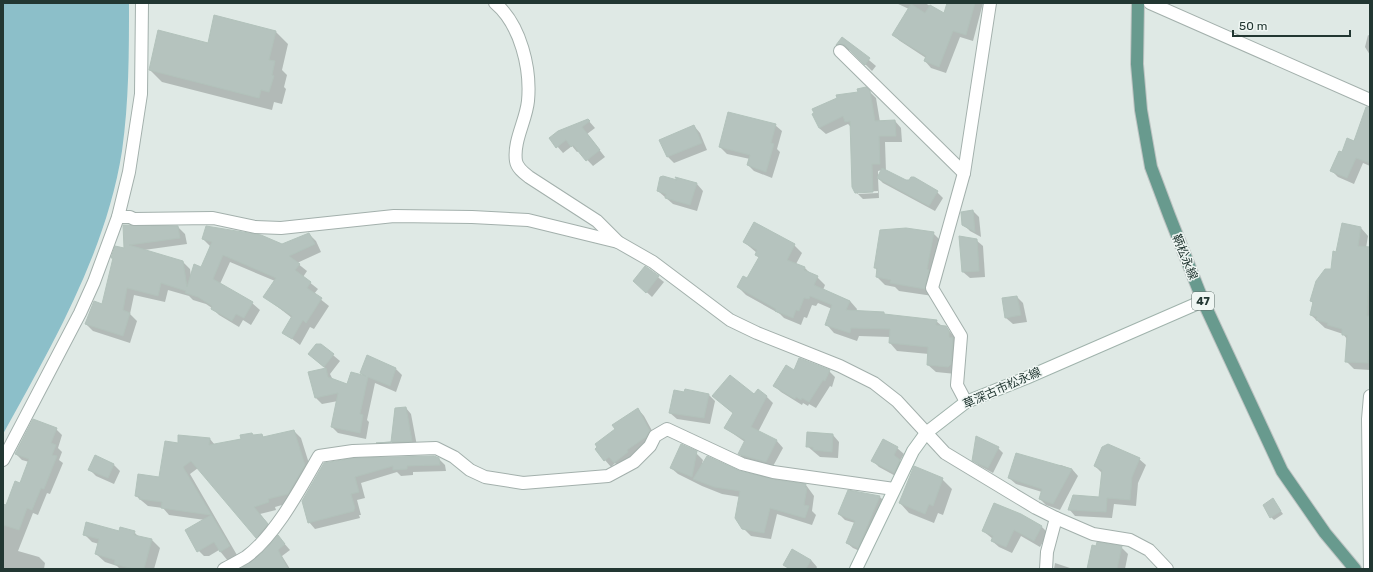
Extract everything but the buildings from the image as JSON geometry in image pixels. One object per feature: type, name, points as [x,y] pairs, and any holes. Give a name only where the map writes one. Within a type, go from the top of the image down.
[{"type":"main road","name":"鞆松永線","points":[[1138,3],[1137,64],[1141,110],[1151,167],[1203,301],[1282,471],[1325,533],[1355,569]]},
{"type":"street","points":[[3,460],[80,313],[94,282],[118,217],[129,172],[141,94],[142,3]]},
{"type":"street","points":[[495,3],[507,14],[517,33],[527,71],[528,101],[517,147],[516,162],[520,170],[597,220],[618,242]]},
{"type":"street","points":[[966,402],[957,385],[961,336],[932,288],[964,173],[990,3]]},
{"type":"street","points":[[1150,3],[1370,100]]},
{"type":"street","points":[[840,51],[964,173]]},
{"type":"street","points":[[118,217],[130,217],[134,219],[214,218],[255,227],[281,228],[394,216],[472,217],[528,220],[618,242],[653,262],[730,320],[757,333],[840,366],[874,383],[897,401],[945,453],[1036,508],[1094,534],[1130,540],[1149,550],[1167,569]]},
{"type":"street","name":"草深古市松永線","points":[[856,569],[913,450],[926,432],[966,402],[1026,378],[1203,301]]},
{"type":"street","points":[[1370,396],[1370,569]]},
{"type":"street","points":[[227,568],[247,556],[268,535],[292,502],[319,456],[353,451],[436,448],[454,457],[470,470],[485,476],[523,483],[608,476],[634,462],[650,446],[655,436],[667,429],[742,464],[773,472],[894,489]]},
{"type":"street","points":[[1046,569],[1047,552],[1056,518]]},
{"type":"water","points":[[3,3],[129,3],[129,40],[126,114],[122,151],[104,226],[75,297],[40,367],[3,434]]}]
